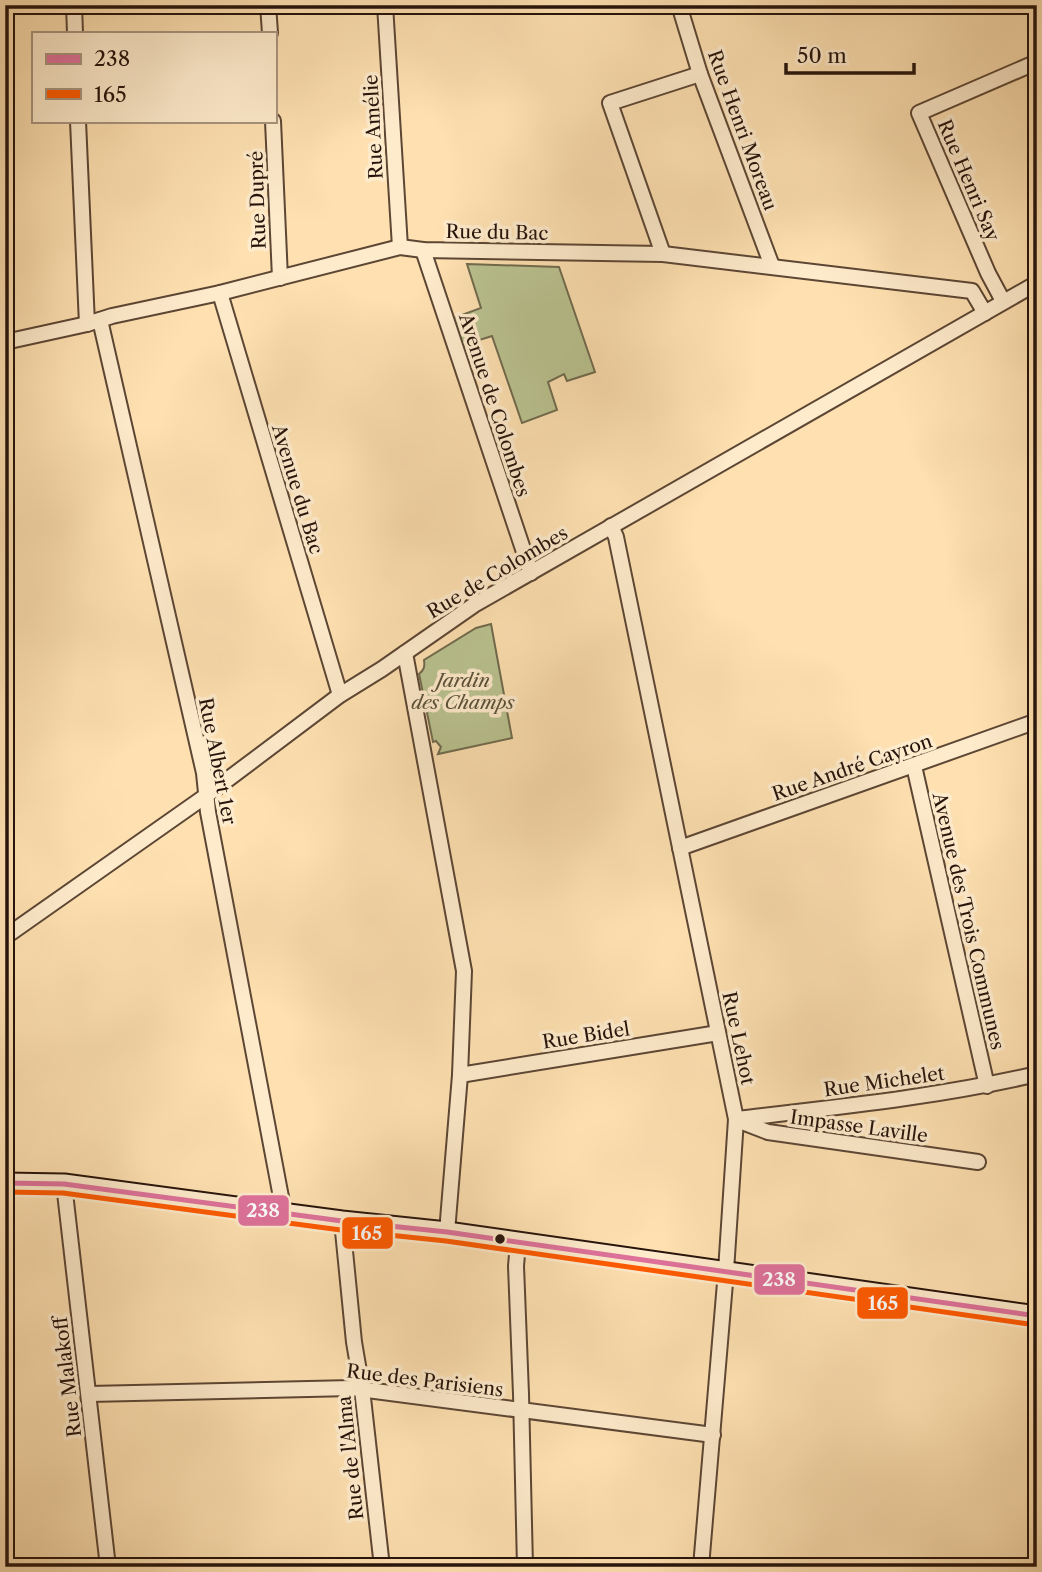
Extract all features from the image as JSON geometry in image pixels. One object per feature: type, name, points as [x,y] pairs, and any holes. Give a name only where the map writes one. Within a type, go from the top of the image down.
[{"type":"main road","points":[[5,1183],[64,1184],[342,1221],[447,1232],[1037,1316]]},
{"type":"street","points":[[74,5],[75,32]]},
{"type":"street","points":[[268,5],[270,32]]},
{"type":"street","name":"Rue Amélie","points":[[385,5],[400,247]]},
{"type":"street","name":"Rue Henri Moreau","points":[[679,5],[701,74],[772,266]]},
{"type":"street","name":"Rue Henri Say","points":[[1003,301],[988,273],[919,113],[1037,62]]},
{"type":"street","points":[[663,254],[610,103],[701,74]]},
{"type":"street","name":"Rue Albert 1er","points":[[78,122],[93,322],[204,773],[208,812],[284,1213]]},
{"type":"street","name":"Rue Dupré","points":[[273,122],[280,278]]},
{"type":"street","name":"Rue du Bac","points":[[5,342],[220,293],[400,247],[423,250],[663,254],[972,290]]},
{"type":"street","name":"Avenue de Colombes","points":[[423,250],[531,573]]},
{"type":"street","points":[[985,313],[972,290],[984,284],[988,273]]},
{"type":"street","name":"Rue de Colombes","points":[[5,937],[207,795],[340,695],[474,605],[1037,282]]},
{"type":"street","name":"Avenue du Bac","points":[[220,293],[340,695]]},
{"type":"street","name":"Rue Lehot","points":[[611,526],[616,537],[736,1119],[701,1567]]},
{"type":"street","points":[[405,653],[464,971],[460,1075],[447,1232]]},
{"type":"street","name":"Rue André Cayron","points":[[680,848],[1037,721]]},
{"type":"street","name":"Avenue des Trois Communes","points":[[914,766],[987,1086]]},
{"type":"street","name":"Rue Bidel","points":[[460,1075],[718,1033]]},
{"type":"street","name":"Rue Michelet","points":[[736,1119],[894,1100],[987,1086],[1037,1074]]},
{"type":"street","name":"Impasse Laville","points":[[736,1119],[768,1132],[978,1162]]},
{"type":"street","name":"Rue Malakoff","points":[[64,1184],[108,1567]]},
{"type":"street","name":"Rue de l'Alma","points":[[342,1221],[382,1567]]},
{"type":"street","points":[[518,1243],[516,1266],[525,1567]]},
{"type":"street","name":"Rue des Parisiens","points":[[89,1394],[352,1388],[713,1435]]},
{"type":"green space","points":[[467,264],[559,267],[595,372],[567,381],[564,374],[548,382],[557,410],[522,423],[492,336],[457,347],[448,320],[481,308]]},
{"type":"green space","name":"Jardin des Champs","points":[[491,624],[512,738],[438,754],[441,747],[436,741],[433,742],[419,674],[424,668],[424,660],[476,628]]},
{"type":"transit line","name":"238","points":[[5,1183],[64,1184],[342,1221],[447,1232],[1037,1316]]},
{"type":"transit line","name":"165","points":[[5,1192],[63,1193],[341,1230],[446,1241],[1036,1325]]}]
